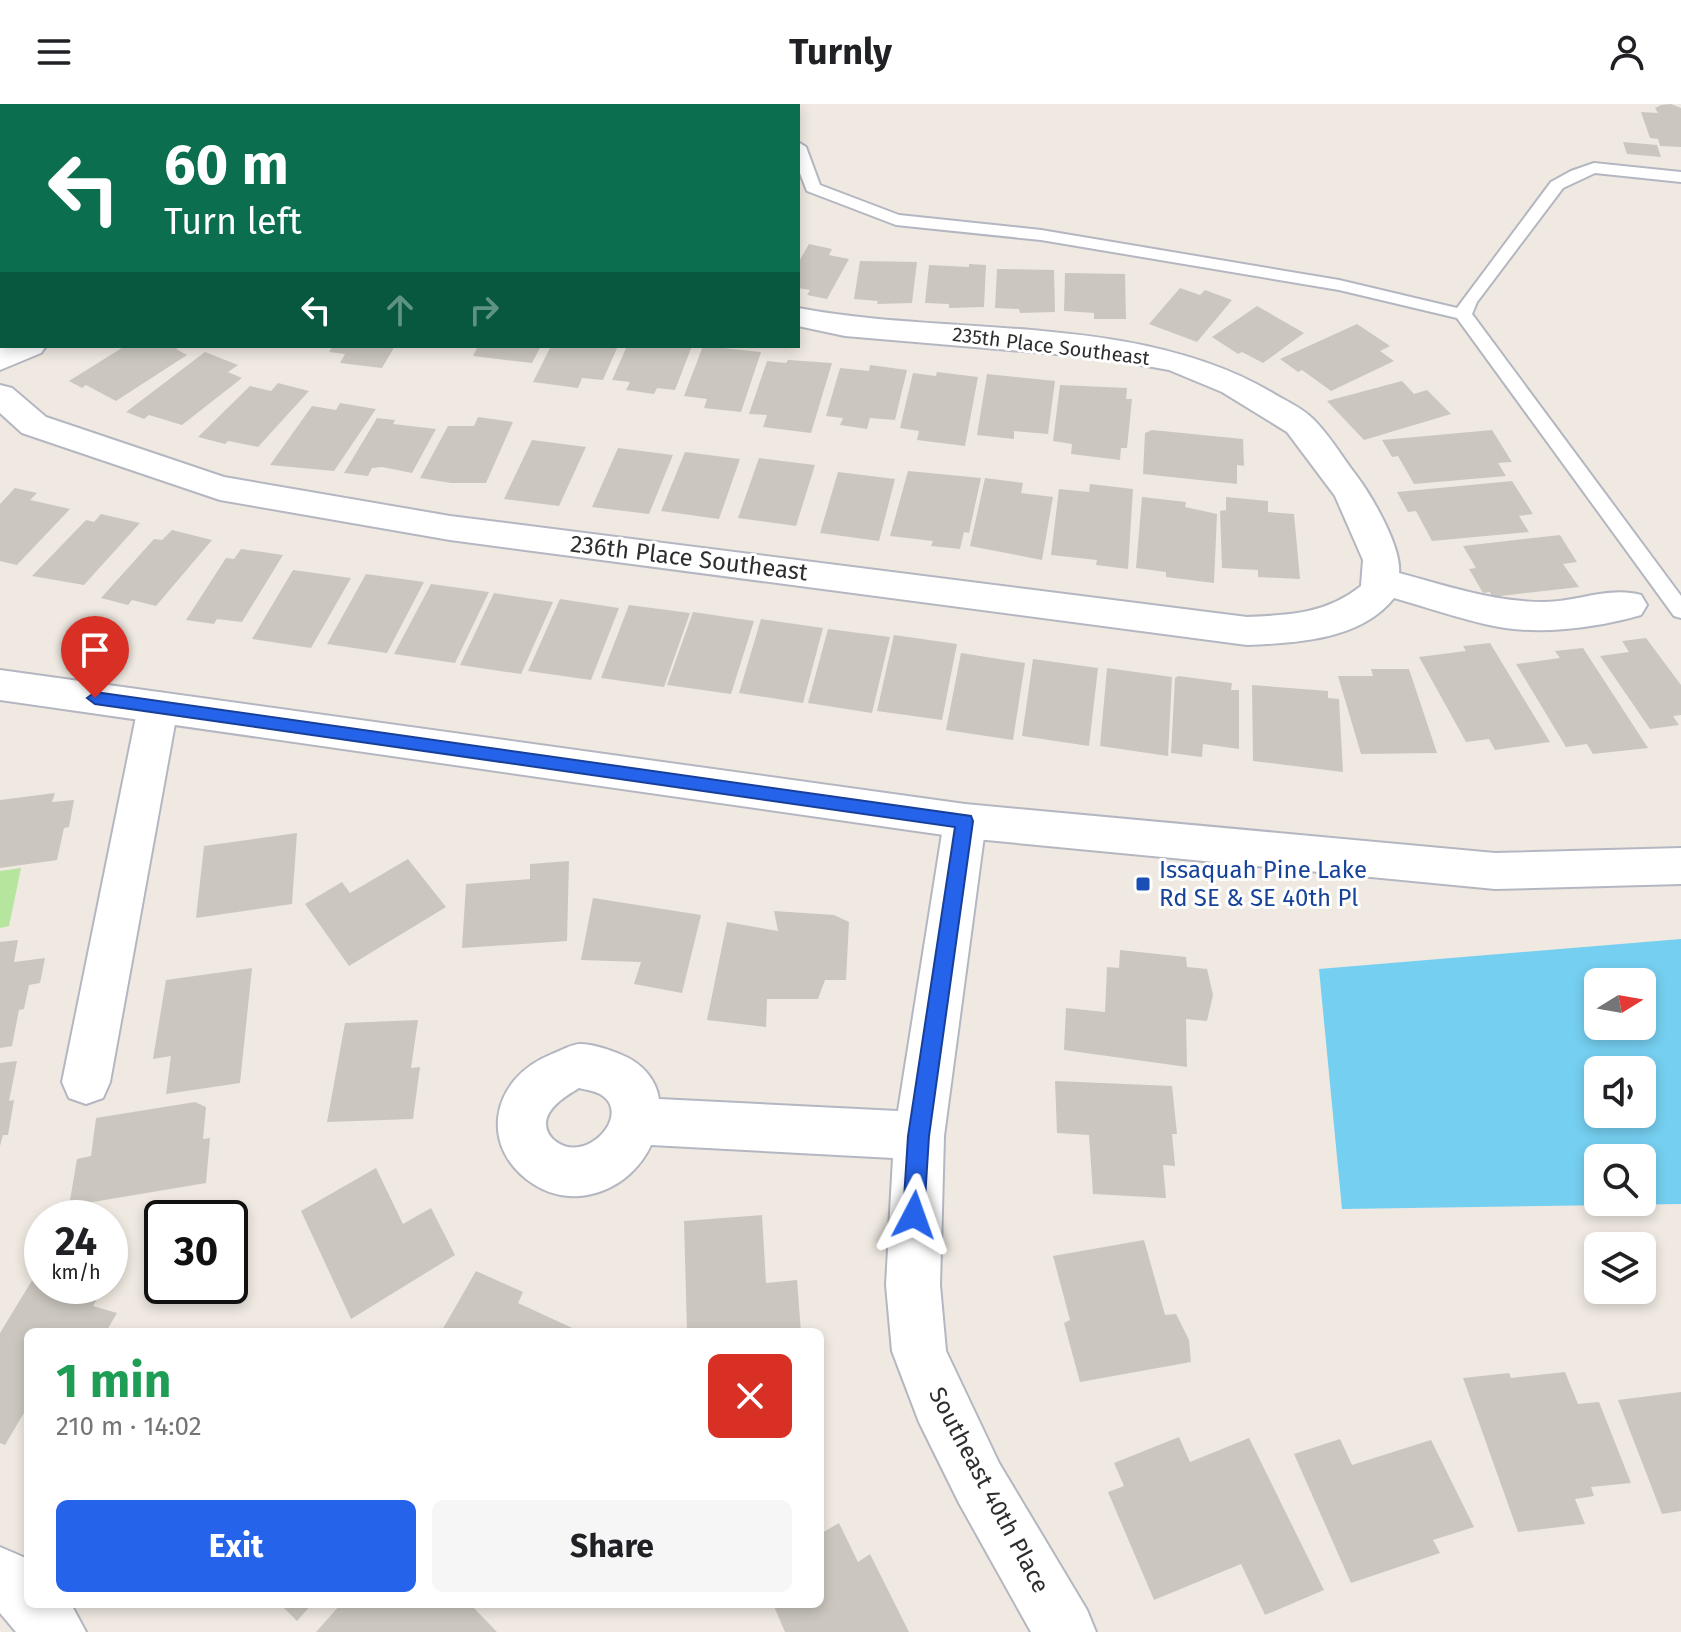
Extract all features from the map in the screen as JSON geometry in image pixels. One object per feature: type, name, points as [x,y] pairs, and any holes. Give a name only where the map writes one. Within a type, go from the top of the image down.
[{"type":"street","name":"235th Place Southeast","points":[[800,317],[845,326],[1103,348],[1177,362],[1234,385],[1299,424],[1351,493],[1382,560],[1380,581]]},
{"type":"street","points":[[0,360],[26,348]]},
{"type":"street","name":"236th Place Southeast","points":[[0,395],[34,425],[220,488],[450,528],[1247,631],[1312,628],[1363,607],[1379,592],[1380,581]]},
{"type":"street","points":[[1380,581],[1492,612],[1546,616],[1628,605]]},
{"type":"street","points":[[0,685],[965,821],[1495,871],[1681,866]]},
{"type":"street","points":[[86,1082],[158,707]]},
{"type":"street","name":"Southeast 40th Place","points":[[965,821],[919,1136],[913,1271],[919,1351],[939,1402],[979,1483],[1065,1632]]},
{"type":"street","points":[[637,1121],[919,1136]]},
{"type":"street","points":[[0,1577],[17,1586],[24,1595]]},
{"type":"street","points":[[35,1608],[55,1632]]},
{"type":"lane","points":[[800,152],[813,188],[896,220],[1041,235],[1339,285],[1463,314],[1681,611]]},
{"type":"lane","points":[[1463,314],[1469,301],[1557,185],[1594,168],[1681,177]]},
{"type":"green space","points":[[21,868],[9,926],[0,928],[0,871]]},
{"type":"water","points":[[1681,939],[1681,1204],[1656,1204],[1656,1144],[1584,1144],[1584,1205],[1342,1209],[1319,969]]},
{"type":"building","points":[[1671,104],[1681,108],[1681,147],[1660,146],[1658,139],[1650,138],[1641,112],[1658,113],[1655,108]]},
{"type":"building","points":[[1623,142],[1657,145],[1661,157],[1627,154]]},
{"type":"building","points":[[809,244],[832,249],[829,255],[849,259],[827,299],[807,295],[810,290],[800,288],[800,260]]},
{"type":"building","points":[[860,261],[917,262],[912,303],[877,304],[878,301],[854,299]]},
{"type":"building","points":[[969,264],[986,265],[984,307],[949,308],[949,304],[925,303],[929,265],[969,267]]},
{"type":"building","points":[[997,269],[1054,270],[1055,312],[1020,313],[1019,309],[995,308]]},
{"type":"building","points":[[1065,273],[1125,274],[1126,319],[1094,319],[1094,313],[1064,311]]},
{"type":"building","points":[[1180,288],[1200,295],[1205,290],[1232,300],[1197,342],[1149,324]]},
{"type":"building","points":[[1257,306],[1304,333],[1263,363],[1242,352],[1238,354],[1212,337]]},
{"type":"building","points":[[1357,324],[1390,346],[1380,351],[1394,361],[1331,391],[1280,359]]},
{"type":"building","points":[[122,348],[178,348],[187,355],[116,401],[86,385],[82,388],[69,381]]},
{"type":"building","points":[[332,348],[394,348],[382,368],[340,363],[345,354],[329,352]]},
{"type":"building","points":[[477,348],[540,348],[532,363],[473,356]]},
{"type":"building","points":[[550,348],[617,348],[603,380],[582,378],[578,388],[533,382]]},
{"type":"building","points":[[626,348],[691,348],[675,390],[657,388],[654,394],[626,390],[630,382],[612,380]]},
{"type":"building","points":[[702,348],[761,352],[741,412],[704,408],[707,399],[684,396]]},
{"type":"building","points":[[205,352],[238,365],[228,372],[242,378],[182,425],[149,415],[144,419],[126,412]]},
{"type":"building","points":[[788,360],[832,363],[811,433],[763,427],[767,415],[749,414],[767,361],[786,363]]},
{"type":"building","points":[[870,365],[907,370],[895,420],[870,418],[867,429],[840,425],[843,418],[826,416],[840,368],[869,371]]},
{"type":"building","points":[[937,372],[978,377],[965,446],[917,440],[919,431],[900,428],[913,373],[936,376]]},
{"type":"building","points":[[987,374],[1055,381],[1048,434],[1014,431],[1014,439],[977,435]]},
{"type":"building","points":[[1402,381],[1414,394],[1427,390],[1451,414],[1364,440],[1327,401]]},
{"type":"building","points":[[278,383],[309,391],[258,447],[228,441],[225,444],[198,437],[250,386],[271,391]]},
{"type":"building","points":[[1060,385],[1127,388],[1126,399],[1132,399],[1127,448],[1121,448],[1120,460],[1071,454],[1072,444],[1053,441]]},
{"type":"building","points":[[340,403],[376,409],[334,471],[270,465],[312,406],[336,410]]},
{"type":"building","points":[[478,417],[513,422],[486,483],[451,483],[420,478],[448,426],[474,426]]},
{"type":"building","points":[[377,418],[395,420],[393,424],[436,429],[412,473],[382,467],[372,468],[368,476],[344,473]]},
{"type":"building","points":[[1152,430],[1243,439],[1244,466],[1237,465],[1237,484],[1143,474],[1145,433]]},
{"type":"building","points":[[1492,430],[1512,462],[1498,463],[1506,476],[1414,484],[1398,456],[1392,457],[1382,440]]},
{"type":"building","points":[[532,440],[586,447],[559,506],[504,499]]},
{"type":"building","points":[[618,448],[673,455],[649,514],[592,507]]},
{"type":"building","points":[[685,452],[740,459],[719,519],[661,511]]},
{"type":"building","points":[[759,458],[815,465],[796,526],[738,518]]},
{"type":"building","points":[[908,471],[981,478],[969,533],[964,532],[960,549],[931,546],[933,541],[890,536]]},
{"type":"building","points":[[838,472],[895,479],[879,541],[820,533]]},
{"type":"building","points":[[985,478],[1023,483],[1021,493],[1053,497],[1042,560],[970,546]]},
{"type":"building","points":[[1512,481],[1533,514],[1519,516],[1529,532],[1432,541],[1416,511],[1408,512],[1397,492]]},
{"type":"building","points":[[1090,484],[1133,489],[1128,569],[1096,565],[1097,560],[1051,555],[1059,489],[1089,492]]},
{"type":"building","points":[[15,488],[37,493],[30,500],[70,509],[17,565],[0,561],[0,504]]},
{"type":"building","points":[[1142,497],[1186,502],[1185,507],[1217,514],[1214,583],[1166,577],[1166,572],[1136,568]]},
{"type":"building","points":[[1226,497],[1268,501],[1268,512],[1294,514],[1300,579],[1258,577],[1258,570],[1222,568],[1220,511],[1226,510]]},
{"type":"building","points":[[101,514],[140,523],[84,585],[32,576],[86,520],[94,522]]},
{"type":"building","points":[[172,530],[212,540],[156,606],[132,600],[128,605],[101,598],[154,539],[162,540]]},
{"type":"building","points":[[1560,535],[1577,562],[1563,564],[1579,587],[1492,597],[1490,592],[1483,593],[1469,569],[1476,568],[1463,546]]},
{"type":"building","points":[[241,549],[283,555],[242,622],[217,619],[214,624],[186,620],[226,558],[234,559]]},
{"type":"building","points":[[293,570],[351,578],[311,648],[252,639]]},
{"type":"building","points":[[366,574],[424,582],[387,653],[327,644]]},
{"type":"building","points":[[431,584],[489,592],[455,663],[394,654]]},
{"type":"building","points":[[494,593],[553,602],[521,674],[460,665]]},
{"type":"building","points":[[560,599],[619,608],[591,680],[528,671]]},
{"type":"building","points":[[629,605],[690,613],[664,687],[601,678]]},
{"type":"building","points":[[693,612],[754,621],[731,694],[667,685]]},
{"type":"building","points":[[761,619],[823,628],[803,703],[739,693]]},
{"type":"building","points":[[828,629],[890,637],[872,713],[808,703]]},
{"type":"building","points":[[894,635],[957,644],[942,720],[877,711]]},
{"type":"building","points":[[1646,638],[1681,685],[1681,715],[1673,716],[1679,725],[1650,729],[1600,656],[1629,652],[1622,641]]},
{"type":"building","points":[[1490,643],[1550,742],[1495,750],[1489,739],[1466,742],[1419,657],[1466,651],[1463,646]]},
{"type":"building","points":[[1583,648],[1648,748],[1593,754],[1587,744],[1566,747],[1516,664],[1560,658],[1555,651]]},
{"type":"building","points":[[961,653],[1025,663],[1013,740],[946,730]]},
{"type":"building","points":[[1033,659],[1098,668],[1089,746],[1022,736]]},
{"type":"building","points":[[1107,668],[1172,677],[1168,756],[1100,746]]},
{"type":"building","points":[[1371,669],[1409,669],[1437,753],[1361,754],[1338,676],[1373,676]]},
{"type":"building","points":[[1175,678],[1232,683],[1231,690],[1239,690],[1239,749],[1203,744],[1202,757],[1171,753]]},
{"type":"building","points":[[1252,685],[1328,691],[1328,698],[1339,699],[1343,772],[1253,761]]},
{"type":"building","points":[[55,793],[52,802],[74,800],[69,827],[64,828],[57,860],[0,868],[0,800]]},
{"type":"building","points":[[297,833],[292,904],[196,918],[204,846]]},
{"type":"building","points":[[408,859],[446,907],[349,966],[305,904],[342,882],[350,893]]},
{"type":"building","points":[[569,861],[567,941],[462,948],[466,884],[530,879],[530,864]]},
{"type":"building","points":[[593,898],[701,915],[682,993],[634,984],[641,962],[581,960]]},
{"type":"building","points":[[774,911],[834,915],[849,922],[846,980],[825,980],[818,999],[767,999],[766,1027],[707,1020],[727,922],[778,931]]},
{"type":"building","points":[[18,940],[14,962],[45,958],[40,983],[29,985],[24,1009],[19,1010],[12,1046],[0,1048],[0,942]]},
{"type":"building","points":[[1120,950],[1186,957],[1187,967],[1207,969],[1213,995],[1207,1021],[1186,1019],[1187,1067],[1064,1050],[1066,1008],[1105,1012],[1107,967],[1119,968]]},
{"type":"building","points":[[252,968],[240,1083],[166,1094],[171,1056],[153,1059],[166,980]]},
{"type":"building","points":[[418,1020],[411,1068],[420,1067],[413,1119],[327,1122],[345,1023]]},
{"type":"building","points":[[17,1061],[9,1101],[14,1100],[8,1135],[3,1135],[0,1146],[0,1063]]},
{"type":"building","points":[[1055,1081],[1172,1086],[1177,1134],[1172,1134],[1175,1166],[1163,1165],[1166,1198],[1093,1194],[1089,1135],[1057,1133]]},
{"type":"building","points":[[195,1102],[206,1107],[203,1139],[210,1138],[206,1183],[105,1200],[70,1200],[77,1159],[91,1156],[96,1118]]},
{"type":"building","points":[[376,1168],[403,1224],[431,1208],[455,1255],[351,1319],[301,1211]]},
{"type":"building","points":[[762,1215],[766,1283],[797,1280],[801,1328],[687,1328],[684,1221]]},
{"type":"building","points":[[1144,1240],[1165,1315],[1176,1314],[1189,1340],[1191,1362],[1080,1382],[1064,1323],[1070,1320],[1053,1256]]},
{"type":"building","points":[[476,1271],[523,1292],[518,1303],[572,1328],[443,1328]]},
{"type":"building","points":[[24,1294],[24,1304],[94,1304],[117,1313],[108,1328],[24,1328],[24,1413],[5,1445],[0,1443],[0,1333]]},
{"type":"building","points":[[1565,1372],[1578,1404],[1599,1402],[1631,1483],[1591,1487],[1594,1496],[1575,1499],[1585,1524],[1518,1532],[1463,1378],[1509,1373],[1511,1378]]},
{"type":"building","points":[[1681,1392],[1681,1511],[1662,1514],[1618,1400]]},
{"type":"building","points":[[1179,1437],[1190,1462],[1249,1438],[1324,1590],[1265,1615],[1241,1564],[1154,1600],[1108,1492],[1124,1486],[1114,1463]]},
{"type":"building","points":[[1340,1439],[1352,1465],[1431,1440],[1474,1527],[1433,1540],[1440,1553],[1351,1583],[1294,1454]]},
{"type":"building","points":[[839,1523],[858,1562],[870,1554],[909,1632],[785,1632],[775,1608],[824,1608],[824,1532]]},
{"type":"building","points":[[284,1608],[308,1608],[297,1621]]},
{"type":"building","points":[[337,1608],[474,1608],[497,1632],[316,1632]]},
{"type":"place","name":"Issaquah Pine Lake Rd SE & SE 40th Pl","points":[[1143,884]]},
{"type":"route","points":[[95,698],[965,821],[919,1136],[914,1215]]}]
